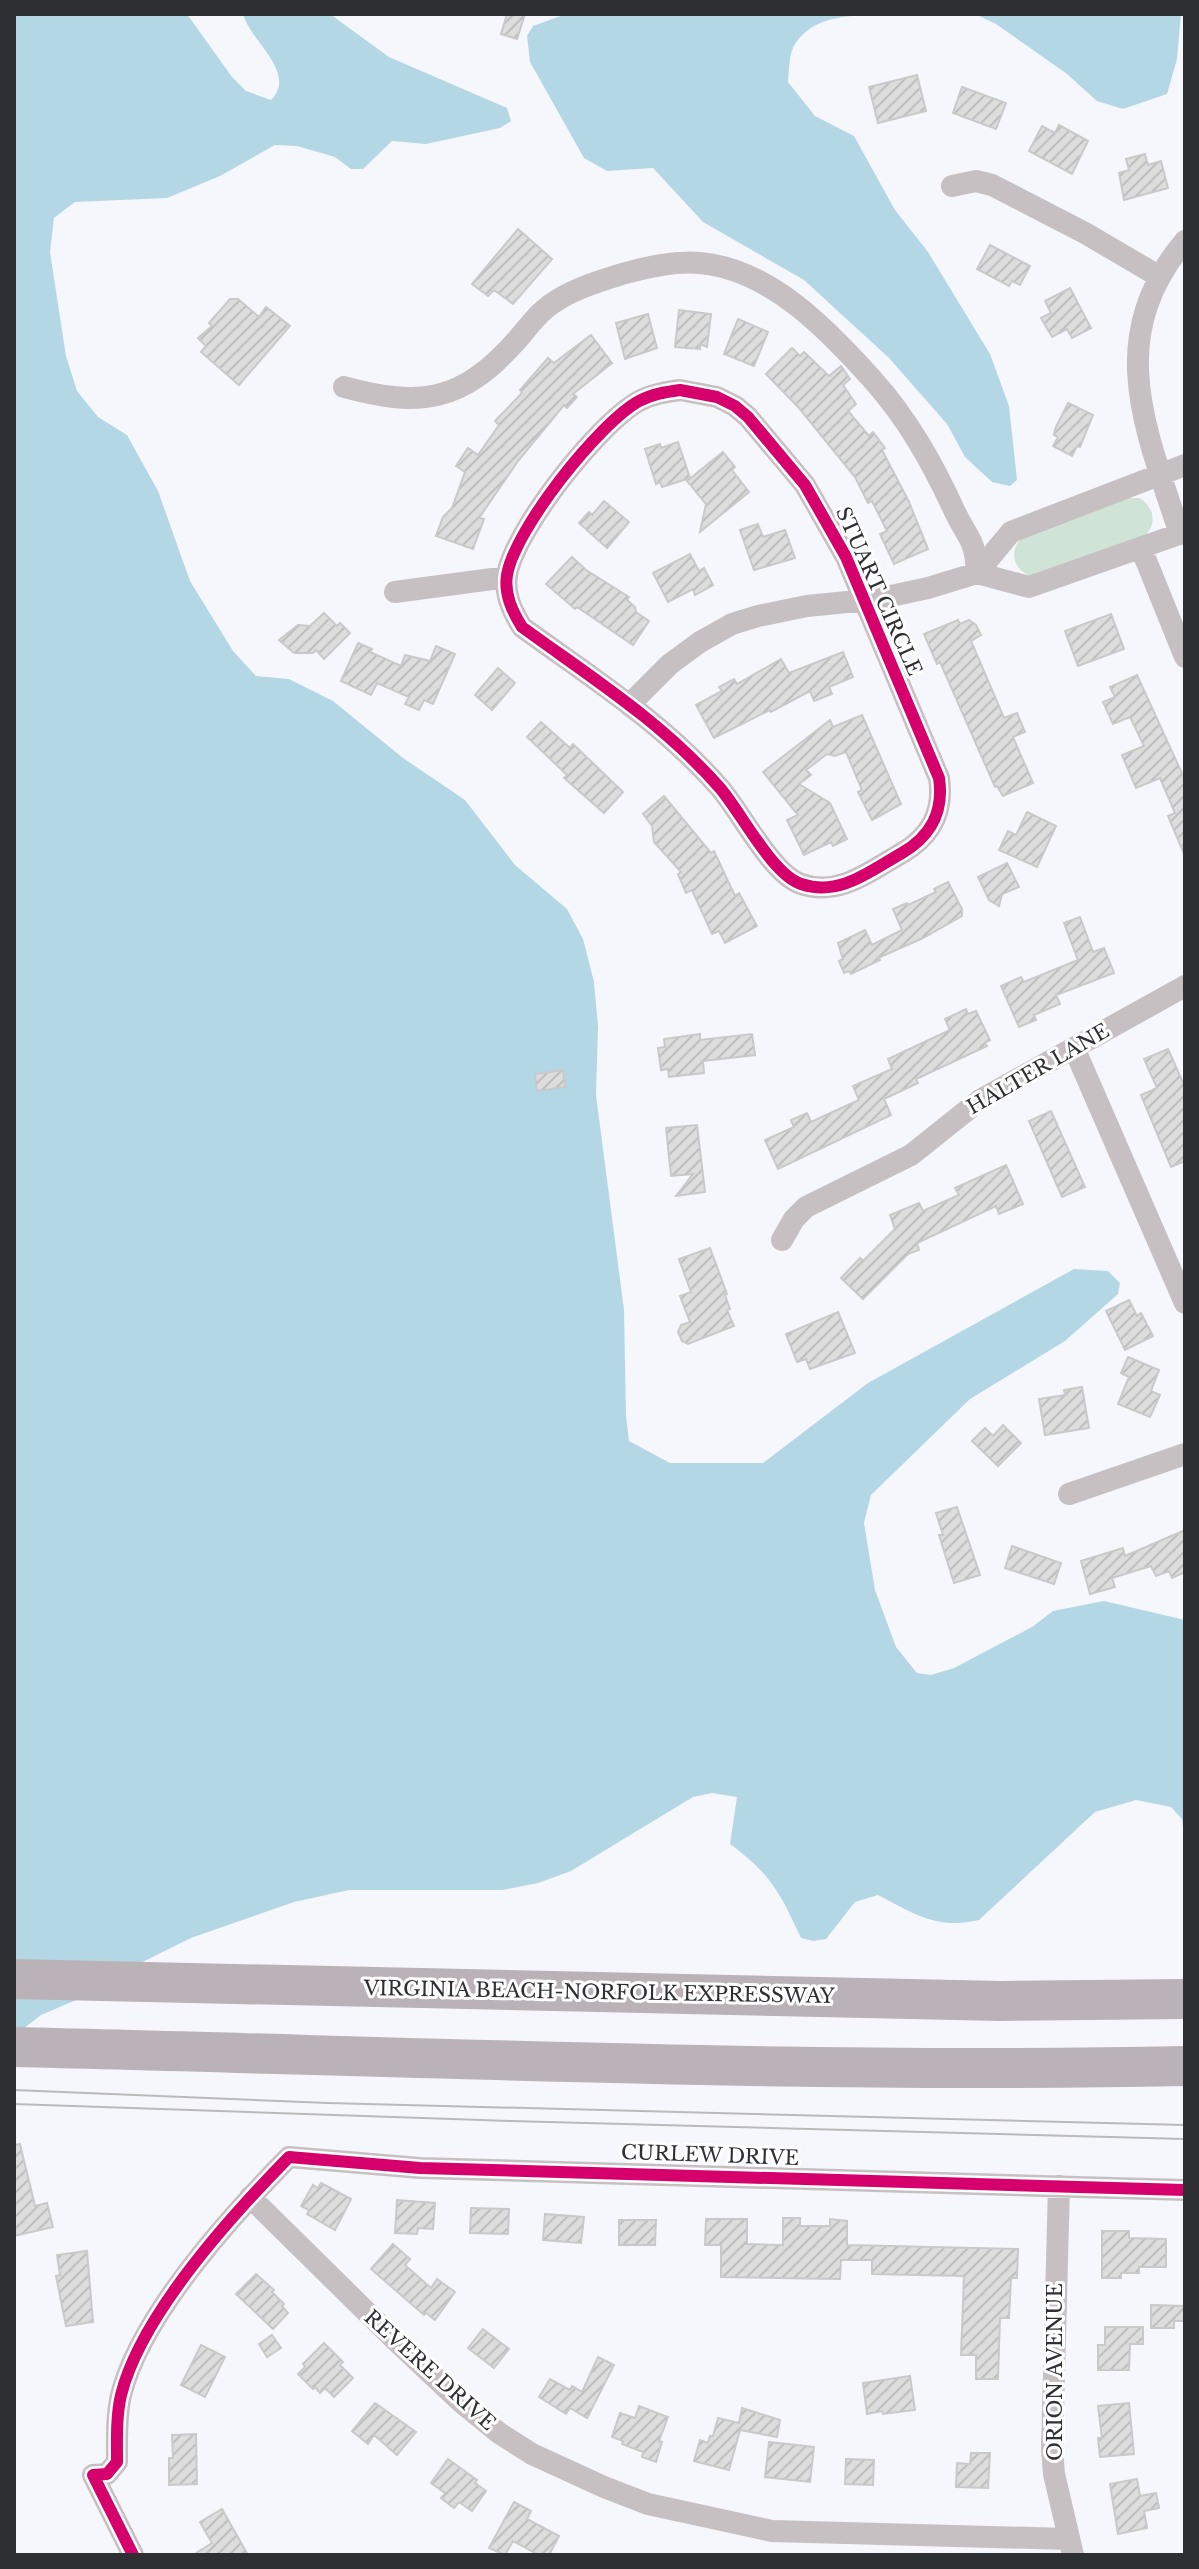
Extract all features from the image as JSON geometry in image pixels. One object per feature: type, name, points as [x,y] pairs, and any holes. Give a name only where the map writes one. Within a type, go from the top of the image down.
[{"type":"highway","name":"VIRGINIA BEACH-NORFOLK EXPRESSWAY","points":[[14,1979],[1001,2001],[1185,1999]]},
{"type":"highway","points":[[14,2047],[822,2066],[1185,2066]]},
{"type":"street","points":[[952,186],[976,181],[992,185],[1085,233],[1160,277]]},
{"type":"street","points":[[629,705],[670,664],[732,624],[807,606],[864,601],[928,588],[977,573],[1029,587],[1182,533],[1142,416],[1137,380],[1139,343],[1145,314],[1160,277],[1185,241]]},
{"type":"street","points":[[344,387],[375,396],[406,399],[430,398],[452,392],[477,379],[547,308],[567,295],[647,267],[687,263],[726,268],[772,290],[809,317],[845,349],[882,391],[914,433],[936,469],[958,517],[973,539],[977,573]]},
{"type":"street","name":"STUART CIRCLE","points":[[689,391],[717,397],[748,417],[805,485],[830,526],[864,601],[939,778],[939,811],[931,829],[920,841],[847,885],[817,889],[798,883],[781,872],[728,798],[696,761],[654,722],[522,627],[513,613],[507,593],[507,577],[511,560],[532,519],[597,436],[618,415],[640,400],[660,393],[689,391]]},
{"type":"street","points":[[977,573],[1011,532],[1185,465]]},
{"type":"street","points":[[1141,548],[1185,657]]},
{"type":"street","points":[[395,592],[507,577]]},
{"type":"street","name":"HALTER LANE","points":[[782,1240],[794,1219],[806,1207],[911,1155],[980,1100],[1185,986]]},
{"type":"street","points":[[1074,1048],[1185,1303]]},
{"type":"street","points":[[1069,1494],[1185,1454]]},
{"type":"street","name":"CURLEW DRIVE","points":[[250,2197],[289,2157],[420,2168],[1185,2190]]},
{"type":"street","name":"ORION AVENUE","points":[[1059,2186],[1052,2449],[1054,2474],[1071,2547]]},
{"type":"street","points":[[133,2555],[93,2475],[107,2474],[117,2462],[121,2397],[141,2345],[173,2294],[250,2197]]},
{"type":"street","name":"REVERE DRIVE","points":[[250,2197],[470,2410],[532,2454],[604,2487],[648,2504],[772,2531],[1071,2547]]},
{"type":"green space","points":[[1125,498],[1140,498],[1151,511],[1152,525],[1146,535],[1030,576],[1016,564],[1015,548],[1022,537]]},
{"type":"water","points":[[14,14],[187,14],[232,77],[246,91],[271,100],[278,90],[276,68],[243,14],[330,14],[389,57],[507,108],[511,121],[500,128],[426,144],[392,141],[363,169],[351,169],[335,157],[297,146],[275,145],[220,176],[167,198],[75,202],[54,218],[50,252],[66,356],[77,391],[98,417],[127,435],[158,491],[190,581],[233,651],[256,676],[289,679],[333,701],[403,758],[465,800],[515,865],[567,909],[583,939],[594,982],[598,1026],[596,1095],[624,1310],[629,1441],[670,1463],[763,1463],[868,1383],[1074,1269],[1108,1271],[1120,1283],[1118,1294],[1065,1341],[970,1399],[871,1495],[864,1523],[875,1590],[896,1647],[917,1673],[931,1675],[954,1668],[1032,1627],[1053,1611],[1104,1601],[1185,1620],[1185,1844],[1182,1819],[1171,1807],[1136,1800],[1095,1812],[979,1920],[964,1923],[938,1921],[915,1914],[878,1895],[855,1902],[826,1939],[813,1941],[801,1938],[773,1885],[730,1844],[737,1797],[712,1793],[693,1797],[571,1871],[538,1883],[503,1890],[349,1890],[294,1902],[191,1938],[102,1982],[74,2001],[41,2015],[14,2036]]},
{"type":"water","points":[[566,14],[888,14],[837,18],[813,27],[803,34],[793,48],[788,82],[815,116],[854,136],[895,210],[928,252],[990,354],[1009,406],[1017,480],[1010,486],[992,482],[965,457],[947,424],[889,358],[804,280],[703,222],[653,168],[607,171],[584,158],[530,62],[527,36],[533,26]]},
{"type":"water","points":[[975,14],[1181,14],[1177,59],[1167,94],[1123,109],[1097,101],[1067,74],[996,24]]},
{"type":"building","points":[[507,14],[525,14],[517,39],[501,34]]},
{"type":"building","points":[[917,75],[926,111],[878,123],[869,87]]},
{"type":"building","points":[[962,87],[1006,103],[996,129],[953,113]]},
{"type":"building","points":[[1059,125],[1088,141],[1072,174],[1029,151],[1042,126],[1055,133]]},
{"type":"building","points":[[1145,154],[1148,165],[1161,161],[1168,188],[1124,200],[1119,173],[1129,170],[1126,159]]},
{"type":"building","points":[[518,229],[552,259],[513,304],[494,290],[488,296],[472,284]]},
{"type":"building","points":[[990,245],[1030,266],[1020,285],[1012,281],[1009,286],[977,269]]},
{"type":"building","points":[[1070,288],[1091,328],[1072,338],[1067,329],[1052,337],[1041,318],[1051,313],[1045,301]]},
{"type":"building","points":[[230,299],[238,299],[259,317],[266,307],[290,326],[239,385],[201,352],[206,346],[198,338],[212,326],[209,323]]},
{"type":"building","points":[[679,310],[711,314],[707,347],[700,344],[700,349],[675,347]]},
{"type":"building","points":[[648,314],[657,348],[625,359],[616,323]]},
{"type":"building","points":[[738,319],[768,332],[754,366],[724,354]]},
{"type":"building","points":[[591,335],[612,363],[573,394],[577,397],[567,408],[564,405],[518,461],[479,518],[484,519],[473,549],[436,536],[443,517],[452,508],[465,472],[456,466],[468,448],[478,455],[499,425],[495,421],[522,393],[520,390],[548,358],[554,363]]},
{"type":"building","points":[[792,348],[800,356],[804,352],[829,376],[841,366],[850,379],[843,385],[856,404],[848,411],[869,436],[873,432],[885,448],[882,450],[909,502],[928,549],[894,564],[880,534],[887,531],[872,501],[868,503],[855,477],[799,408],[766,374]]},
{"type":"building","points":[[1068,403],[1093,415],[1080,447],[1077,446],[1072,456],[1053,446],[1058,437],[1054,435],[1055,429]]},
{"type":"building","points":[[678,442],[690,478],[662,487],[660,482],[656,484],[645,449]]},
{"type":"building","points":[[723,452],[749,492],[700,532],[706,504],[687,481]]},
{"type":"building","points":[[604,501],[629,522],[607,548],[579,523],[589,512],[592,515]]},
{"type":"building","points":[[758,524],[763,537],[785,530],[795,558],[754,570],[740,530]]},
{"type":"building","points":[[690,554],[699,571],[704,568],[713,585],[695,595],[693,589],[668,602],[653,573]]},
{"type":"building","points":[[572,557],[586,570],[629,597],[627,600],[636,612],[649,621],[633,645],[577,607],[575,609],[546,584]]},
{"type":"building","points":[[324,613],[350,633],[324,659],[316,650],[313,653],[294,653],[279,640],[298,625],[310,626]]},
{"type":"building","points":[[1111,614],[1124,649],[1078,666],[1065,631]]},
{"type":"building","points":[[958,620],[960,624],[969,620],[976,625],[981,635],[971,641],[1004,718],[1017,713],[1025,732],[1013,737],[1033,783],[1003,796],[995,787],[940,662],[937,664],[924,634]]},
{"type":"building","points":[[358,643],[401,666],[405,655],[430,661],[436,646],[455,654],[433,704],[424,700],[419,710],[405,704],[409,697],[377,683],[371,695],[341,681]]},
{"type":"building","points":[[843,652],[853,677],[829,687],[832,694],[814,701],[810,691],[714,738],[696,705],[722,691],[719,687],[734,679],[737,684],[781,659],[789,673]]},
{"type":"building","points":[[498,668],[515,683],[492,710],[475,695]]},
{"type":"building","points":[[1137,675],[1185,780],[1185,856],[1168,816],[1175,813],[1160,778],[1136,788],[1122,755],[1144,746],[1130,717],[1113,724],[1103,702],[1115,697],[1110,687]]},
{"type":"building","points":[[862,715],[901,804],[872,820],[858,792],[862,790],[846,752],[835,756],[827,754],[806,770],[811,775],[799,784],[830,803],[847,839],[833,846],[831,842],[804,855],[787,820],[798,815],[763,772],[830,720],[833,727]]},
{"type":"building","points":[[541,722],[570,748],[573,744],[623,792],[604,813],[564,778],[567,775],[527,737]]},
{"type":"building","points":[[664,796],[711,853],[714,851],[735,896],[739,893],[757,926],[725,943],[719,931],[712,934],[692,890],[686,893],[678,874],[681,872],[654,842],[652,826],[643,814]]},
{"type":"building","points":[[1027,812],[1056,826],[1037,867],[999,850],[1008,831],[1016,835]]},
{"type":"building","points":[[1007,863],[1019,887],[1002,894],[999,906],[989,900],[978,877]]},
{"type":"building","points":[[948,882],[962,909],[962,916],[878,958],[880,960],[851,974],[849,971],[844,973],[839,961],[843,959],[838,943],[865,930],[872,945],[902,930],[893,909],[936,892],[934,889]]},
{"type":"building","points":[[1080,917],[1093,952],[1104,948],[1114,973],[1056,995],[1060,1004],[1034,1015],[1036,1020],[1019,1027],[1001,986],[1021,977],[1024,982],[1078,960],[1064,923]]},
{"type":"building","points":[[966,1009],[968,1014],[976,1011],[990,1040],[985,1043],[987,1046],[916,1079],[918,1083],[884,1099],[891,1115],[778,1169],[765,1140],[794,1127],[791,1120],[807,1113],[811,1122],[859,1100],[853,1086],[892,1069],[888,1059],[950,1030],[945,1019]]},
{"type":"building","points":[[700,1034],[700,1040],[752,1034],[755,1055],[703,1061],[704,1073],[669,1077],[668,1069],[661,1070],[658,1048],[665,1047],[664,1039]]},
{"type":"building","points":[[1168,1049],[1185,1087],[1185,1161],[1171,1167],[1141,1095],[1157,1088],[1144,1059]]},
{"type":"building","points":[[563,1070],[565,1087],[537,1091],[535,1074]]},
{"type":"building","points":[[1051,1111],[1085,1187],[1062,1197],[1029,1121]]},
{"type":"building","points":[[697,1125],[705,1192],[676,1196],[693,1174],[671,1176],[666,1128]]},
{"type":"building","points":[[1006,1165],[1023,1204],[999,1214],[996,1206],[917,1243],[919,1250],[908,1254],[863,1299],[841,1278],[895,1229],[890,1215],[919,1203],[923,1211],[959,1195],[955,1188]]},
{"type":"building","points":[[710,1248],[727,1294],[730,1309],[727,1310],[734,1326],[688,1344],[682,1341],[678,1332],[681,1325],[690,1322],[680,1296],[691,1292],[679,1259]]},
{"type":"building","points":[[1129,1300],[1137,1316],[1141,1313],[1153,1336],[1125,1350],[1106,1311]]},
{"type":"building","points":[[838,1312],[855,1353],[810,1369],[806,1359],[797,1362],[786,1334]]},
{"type":"building","points":[[1128,1357],[1159,1370],[1151,1391],[1160,1395],[1150,1417],[1118,1404],[1129,1377],[1121,1373]]},
{"type":"building","points":[[1082,1387],[1089,1428],[1045,1435],[1039,1399],[1065,1395],[1064,1390]]},
{"type":"building","points":[[1003,1425],[1021,1443],[998,1466],[972,1441],[985,1428],[993,1436]]},
{"type":"building","points":[[957,1507],[980,1575],[954,1583],[939,1535],[943,1535],[936,1513]]},
{"type":"building","points":[[1185,1530],[1185,1572],[1172,1578],[1169,1571],[1156,1576],[1151,1566],[1112,1578],[1115,1587],[1090,1594],[1081,1561],[1123,1548],[1125,1556]]},
{"type":"building","points":[[1012,1546],[1061,1563],[1054,1584],[1005,1568]]},
{"type":"building","points":[[20,2144],[35,2206],[47,2203],[53,2227],[14,2236],[14,2145]]},
{"type":"building","points":[[321,2183],[351,2199],[335,2230],[307,2214],[309,2210],[301,2206],[313,2185],[318,2188]]},
{"type":"building","points":[[397,2200],[435,2203],[433,2229],[418,2228],[417,2234],[395,2233]]},
{"type":"building","points":[[471,2208],[509,2209],[508,2234],[470,2233]]},
{"type":"building","points":[[545,2214],[584,2217],[581,2243],[543,2240]]},
{"type":"building","points":[[783,2218],[800,2218],[800,2226],[830,2226],[830,2219],[847,2221],[847,2245],[1018,2249],[1017,2278],[1011,2278],[1009,2318],[1000,2318],[998,2379],[976,2379],[976,2355],[961,2355],[964,2276],[872,2274],[872,2260],[841,2260],[840,2279],[721,2277],[721,2245],[705,2245],[706,2219],[747,2219],[747,2244],[783,2245]]},
{"type":"building","points":[[619,2220],[656,2220],[655,2245],[619,2245]]},
{"type":"building","points":[[1102,2231],[1129,2231],[1129,2238],[1166,2239],[1166,2267],[1139,2267],[1139,2273],[1121,2273],[1121,2278],[1102,2278]]},
{"type":"building","points":[[393,2244],[410,2259],[405,2265],[431,2288],[437,2279],[455,2292],[435,2320],[426,2313],[424,2315],[371,2269]]},
{"type":"building","points":[[87,2251],[93,2322],[66,2326],[56,2276],[60,2275],[57,2255]]},
{"type":"building","points":[[256,2274],[274,2290],[272,2292],[288,2313],[273,2329],[236,2294]]},
{"type":"building","points":[[1151,2305],[1185,2306],[1185,2321],[1174,2321],[1174,2328],[1151,2328]]},
{"type":"building","points":[[1105,2327],[1143,2327],[1143,2344],[1130,2344],[1129,2370],[1098,2370],[1098,2345],[1105,2345]]},
{"type":"building","points":[[483,2329],[509,2349],[494,2368],[468,2348]]},
{"type":"building","points":[[272,2335],[281,2348],[267,2357],[259,2344]]},
{"type":"building","points":[[324,2343],[343,2362],[340,2365],[353,2378],[334,2397],[325,2388],[320,2393],[315,2387],[313,2389],[298,2374],[305,2367],[303,2364]]},
{"type":"building","points":[[201,2345],[225,2357],[205,2397],[181,2385]]},
{"type":"building","points":[[598,2357],[614,2365],[587,2418],[570,2408],[566,2414],[539,2397],[550,2379],[570,2390],[572,2386],[582,2392]]},
{"type":"building","points":[[910,2376],[915,2410],[867,2414],[863,2383]]},
{"type":"building","points":[[375,2403],[416,2432],[397,2455],[374,2435],[368,2444],[352,2431]]},
{"type":"building","points":[[1129,2403],[1134,2454],[1100,2457],[1098,2438],[1102,2438],[1098,2406]]},
{"type":"building","points":[[639,2406],[668,2417],[659,2441],[662,2442],[656,2462],[642,2457],[643,2452],[612,2437],[620,2413],[635,2418]]},
{"type":"building","points":[[742,2408],[780,2420],[777,2437],[740,2430],[729,2470],[694,2461],[700,2440],[708,2443],[718,2418],[739,2423]]},
{"type":"building","points":[[196,2434],[197,2484],[169,2485],[172,2435]]},
{"type":"building","points":[[769,2442],[814,2447],[810,2482],[765,2477]]},
{"type":"building","points":[[971,2453],[990,2453],[988,2488],[956,2487],[957,2463],[970,2464]]},
{"type":"building","points":[[448,2459],[477,2480],[475,2483],[486,2491],[472,2511],[459,2502],[454,2508],[441,2498],[445,2493],[431,2483]]},
{"type":"building","points":[[846,2459],[874,2460],[873,2485],[845,2484]]},
{"type":"building","points":[[1137,2479],[1140,2496],[1156,2493],[1159,2508],[1144,2511],[1147,2528],[1118,2534],[1110,2484]]},
{"type":"building","points":[[514,2502],[531,2511],[527,2519],[559,2536],[549,2555],[539,2555],[513,2541],[505,2555],[489,2548]]},
{"type":"building","points":[[222,2509],[248,2555],[193,2555],[212,2543],[200,2522]]},
{"type":"tram line","points":[[14,2090],[328,2103],[1185,2125]]},
{"type":"tram line","points":[[14,2104],[1185,2139]]},
{"type":"cycle path","points":[[680,390],[717,397],[735,406],[748,417],[805,485],[846,557],[939,778],[937,812],[921,839],[878,867],[842,885],[815,887],[790,878],[768,856],[729,799],[698,764],[626,702],[522,627],[510,602],[506,582],[513,555],[541,506],[581,454],[602,431],[639,401],[680,390]]},
{"type":"cycle path","points":[[133,2555],[93,2475],[107,2474],[117,2462],[119,2403],[132,2364],[148,2332],[191,2268],[289,2157],[420,2168],[1185,2190]]}]
